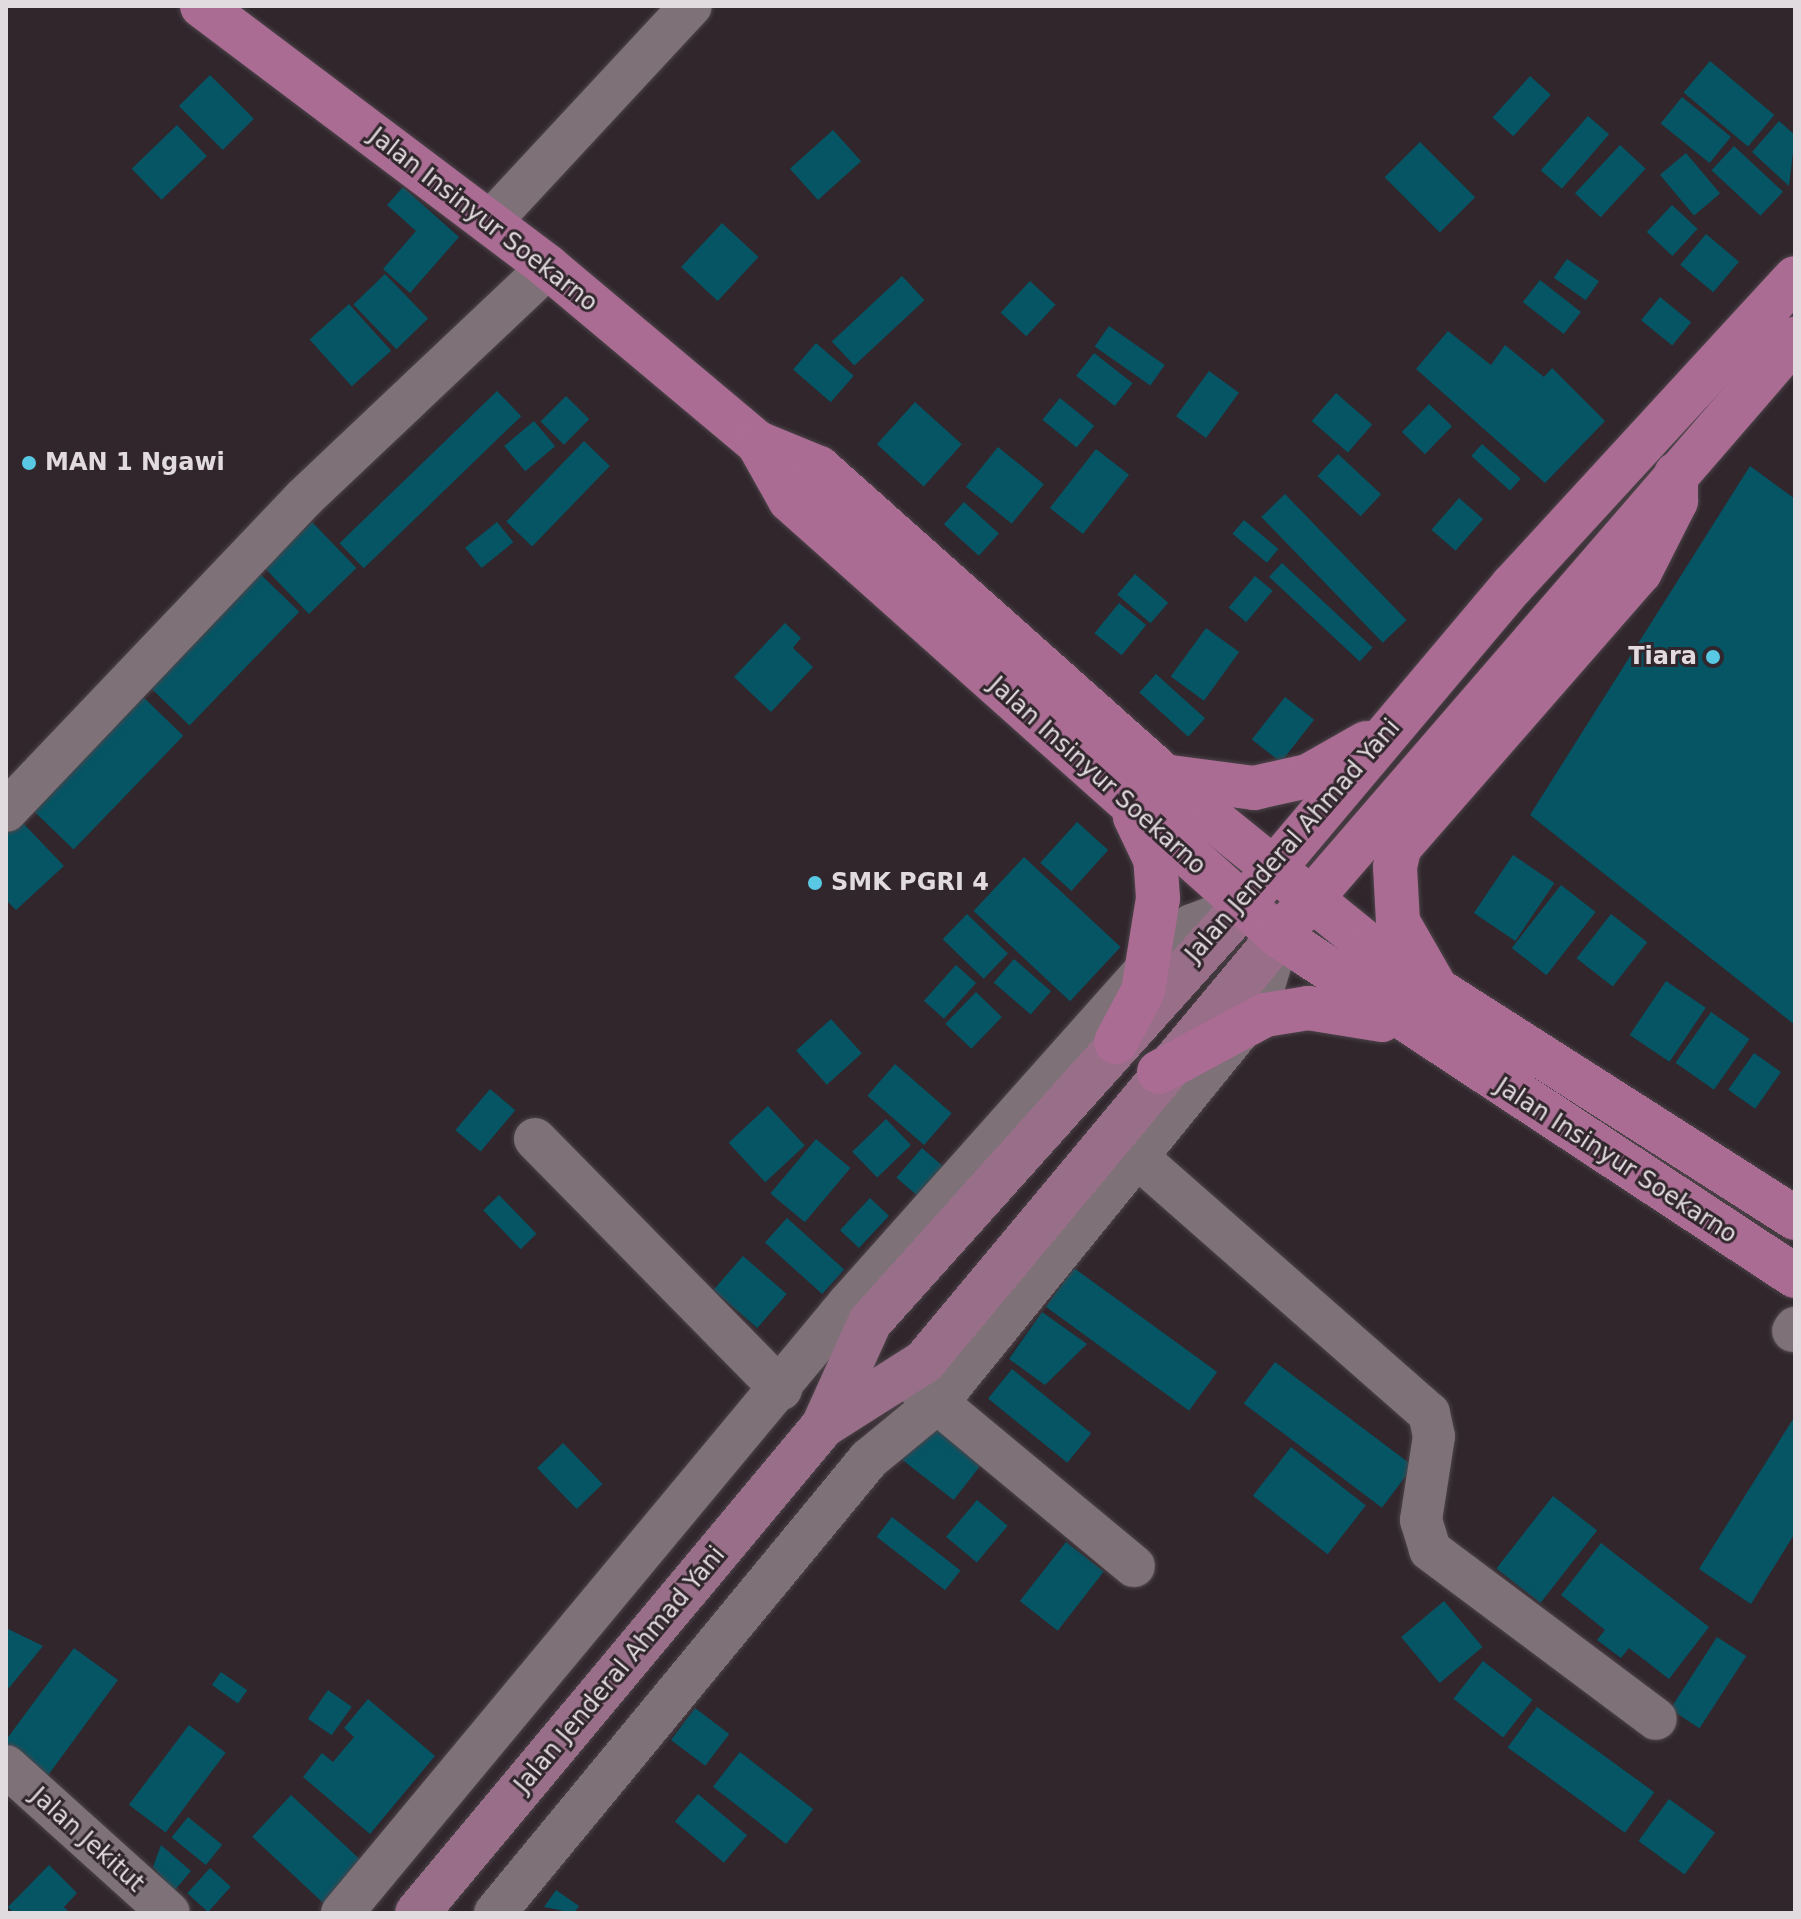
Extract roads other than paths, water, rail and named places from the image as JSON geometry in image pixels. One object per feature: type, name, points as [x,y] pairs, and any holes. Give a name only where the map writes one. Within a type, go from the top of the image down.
[{"type":"highway","name":"Jalan Insinyur Soekarno","points":[[202,6],[548,267],[758,443],[819,468],[1163,776],[1311,901],[1438,991],[1795,1218]]},
{"type":"highway","name":"Jalan Jenderal Ahmad Yani","points":[[1244,905],[1398,721],[1795,278]]},
{"type":"highway","name":"Jalan Jenderal Ahmad Yani","points":[[1279,936],[1676,471],[1791,352]]},
{"type":"highway","name":"Jalan Insinyur Soekarno","points":[[758,443],[790,500],[1131,808],[1279,936],[1411,1028],[1795,1276]]},
{"type":"highway","points":[[1398,849],[1640,572],[1676,501],[1676,471]]},
{"type":"highway","points":[[1163,776],[1243,788],[1300,778],[1398,721]]},
{"type":"highway","points":[[1434,754],[1398,849],[1398,922],[1438,991]]},
{"type":"highway","points":[[1116,1042],[1148,967],[1158,898],[1155,859],[1131,808]]},
{"type":"highway","points":[[1159,1072],[1244,1023],[1308,1008],[1411,1028]]},
{"type":"main road","name":"Jalan Jenderal Ahmad Yani","points":[[417,1913],[823,1426],[870,1322],[1116,1042],[1244,905]]},
{"type":"main road","name":"Jalan Jenderal Ahmad Yani","points":[[823,1426],[922,1390],[1159,1072],[1279,936]]},
{"type":"street","points":[[490,222],[691,6]]},
{"type":"street","points":[[6,811],[303,499],[548,267]]},
{"type":"street","points":[[342,1913],[781,1389],[1148,967],[1192,925],[1244,905]]},
{"type":"street","points":[[495,1913],[869,1459],[922,1390],[1136,1156],[1244,1023],[1268,985],[1279,936]]},
{"type":"street","points":[[535,1139],[781,1389]]},
{"type":"street","points":[[1136,1156],[1429,1413],[1434,1436],[1421,1520],[1430,1550],[1656,1719]]},
{"type":"street","points":[[922,1390],[1134,1566]]},
{"type":"street","name":"Jalan Jekitut","points":[[6,1766],[169,1913]]},
{"type":"place","name":"MAN 1 Ngawi","points":[[29,463]]},
{"type":"place","name":"Tiara","points":[[1713,657]]},
{"type":"place","name":"SMK PGRI 4","points":[[815,883]]}]
